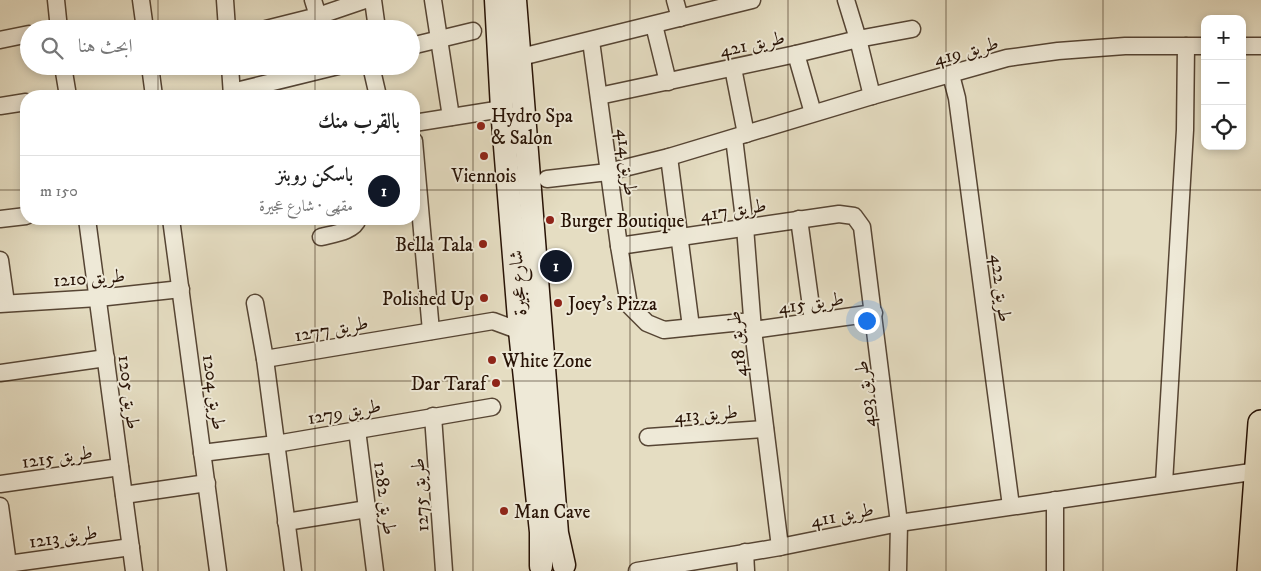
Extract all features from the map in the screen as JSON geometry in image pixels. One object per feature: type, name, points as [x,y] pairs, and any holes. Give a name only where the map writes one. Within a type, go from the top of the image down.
[{"type":"main road","points":[[1250,571],[1261,423]]},
{"type":"street","points":[[56,0],[57,20]]},
{"type":"street","points":[[142,0],[144,20]]},
{"type":"street","points":[[225,0],[226,20]]},
{"type":"street","points":[[313,0],[319,20]]},
{"type":"street","points":[[324,20],[365,0]]},
{"type":"street","points":[[373,0],[376,20]]},
{"type":"street","points":[[434,0],[451,117]]},
{"type":"street","name":"شارع عجيرة","points":[[496,0],[502,109],[520,331],[543,552],[539,568]]},
{"type":"street","name":"شارع عجيرة","points":[[515,0],[520,57],[535,173],[557,533],[570,569]]},
{"type":"street","points":[[675,0],[680,18]]},
{"type":"street","points":[[520,57],[752,0]]},
{"type":"street","points":[[846,0],[872,96]]},
{"type":"street","points":[[654,24],[668,82]]},
{"type":"street","name":"طريق 421","points":[[599,96],[858,39],[912,29]]},
{"type":"street","points":[[420,44],[473,31]]},
{"type":"street","points":[[0,40],[20,36]]},
{"type":"street","name":"طريق 414","points":[[591,41],[618,246],[629,305],[646,323],[664,330]]},
{"type":"street","name":"طريق 419","points":[[535,173],[608,172],[669,157],[813,113],[1007,58],[1058,51],[1125,46],[1201,46]]},
{"type":"street","points":[[1164,484],[1184,130],[1186,46]]},
{"type":"street","points":[[1246,46],[1261,46]]},
{"type":"street","points":[[796,54],[813,113]]},
{"type":"street","points":[[733,68],[740,136]]},
{"type":"street","points":[[64,75],[65,90]]},
{"type":"street","points":[[151,75],[153,90]]},
{"type":"street","points":[[231,75],[232,90]]},
{"type":"street","points":[[247,90],[305,75]]},
{"type":"street","points":[[373,75],[377,90]]},
{"type":"street","name":"طريق 422","points":[[951,75],[957,98],[1011,506]]},
{"type":"street","points":[[0,106],[20,103]]},
{"type":"street","points":[[420,122],[502,109]]},
{"type":"street","name":"طريق 418","points":[[740,136],[753,325],[780,547]]},
{"type":"street","points":[[669,157],[691,327]]},
{"type":"street","points":[[420,208],[431,331]]},
{"type":"street","name":"طريق 417","points":[[618,246],[799,219],[839,214],[854,216]]},
{"type":"street","name":"طريق 403","points":[[854,216],[862,227],[874,313],[899,524],[898,571]]},
{"type":"street","points":[[0,219],[20,217]]},
{"type":"street","points":[[799,219],[813,321]]},
{"type":"street","name":"طريق 1205","points":[[87,225],[134,571]]},
{"type":"street","name":"طريق 1204","points":[[172,225],[218,571]]},
{"type":"street","points":[[320,237],[350,228],[354,225]]},
{"type":"street","points":[[0,260],[3,304]]},
{"type":"street","name":"طريق 1210","points":[[3,304],[98,298],[181,289]]},
{"type":"street","name":"طريق 1277","points":[[493,321],[518,301]]},
{"type":"street","points":[[255,303],[265,360],[293,571]]},
{"type":"street","name":"طريق 415","points":[[664,330],[813,321],[874,313]]},
{"type":"street","name":"طريق 1277","points":[[265,360],[493,321],[520,331]]},
{"type":"street","points":[[0,372],[106,358]]},
{"type":"street","name":"طريق 1279","points":[[202,453],[276,444],[492,407]]},
{"type":"street","name":"طريق 1275","points":[[433,416],[444,571]]},
{"type":"street","name":"طريق 413","points":[[648,437],[765,429]]},
{"type":"street","name":"طريق 1282","points":[[356,430],[375,571]]},
{"type":"street","name":"طريق 1215","points":[[0,484],[120,467]]},
{"type":"street","name":"طريق 411","points":[[636,571],[780,547],[899,524],[1258,471]]},
{"type":"street","points":[[124,495],[206,483]]},
{"type":"street","points":[[1055,500],[1055,571]]},
{"type":"street","points":[[0,506],[4,564]]},
{"type":"street","points":[[286,522],[367,509]]},
{"type":"street","name":"طريق 1213","points":[[4,564],[38,566],[130,547]]},
{"type":"street","points":[[745,552],[746,571]]},
{"type":"street","points":[[539,568],[549,563],[557,563],[570,569]]},
{"type":"place","name":"Hydro Spa & Salon","points":[[481,126]]},
{"type":"place","name":"Viennois","points":[[484,156]]},
{"type":"place","name":"Burger Boutique","points":[[550,220]]},
{"type":"place","name":"Bella Tala","points":[[483,244]]},
{"type":"place","name":"باسكن روبنز","points":[[556,266]]},
{"type":"place","name":"Polished Up","points":[[484,298]]},
{"type":"place","name":"Joey's Pizza","points":[[558,303]]},
{"type":"place","name":"White Zone","points":[[492,360]]},
{"type":"place","name":"Dar Taraf","points":[[496,383]]},
{"type":"place","name":"Man Cave","points":[[504,511]]}]
